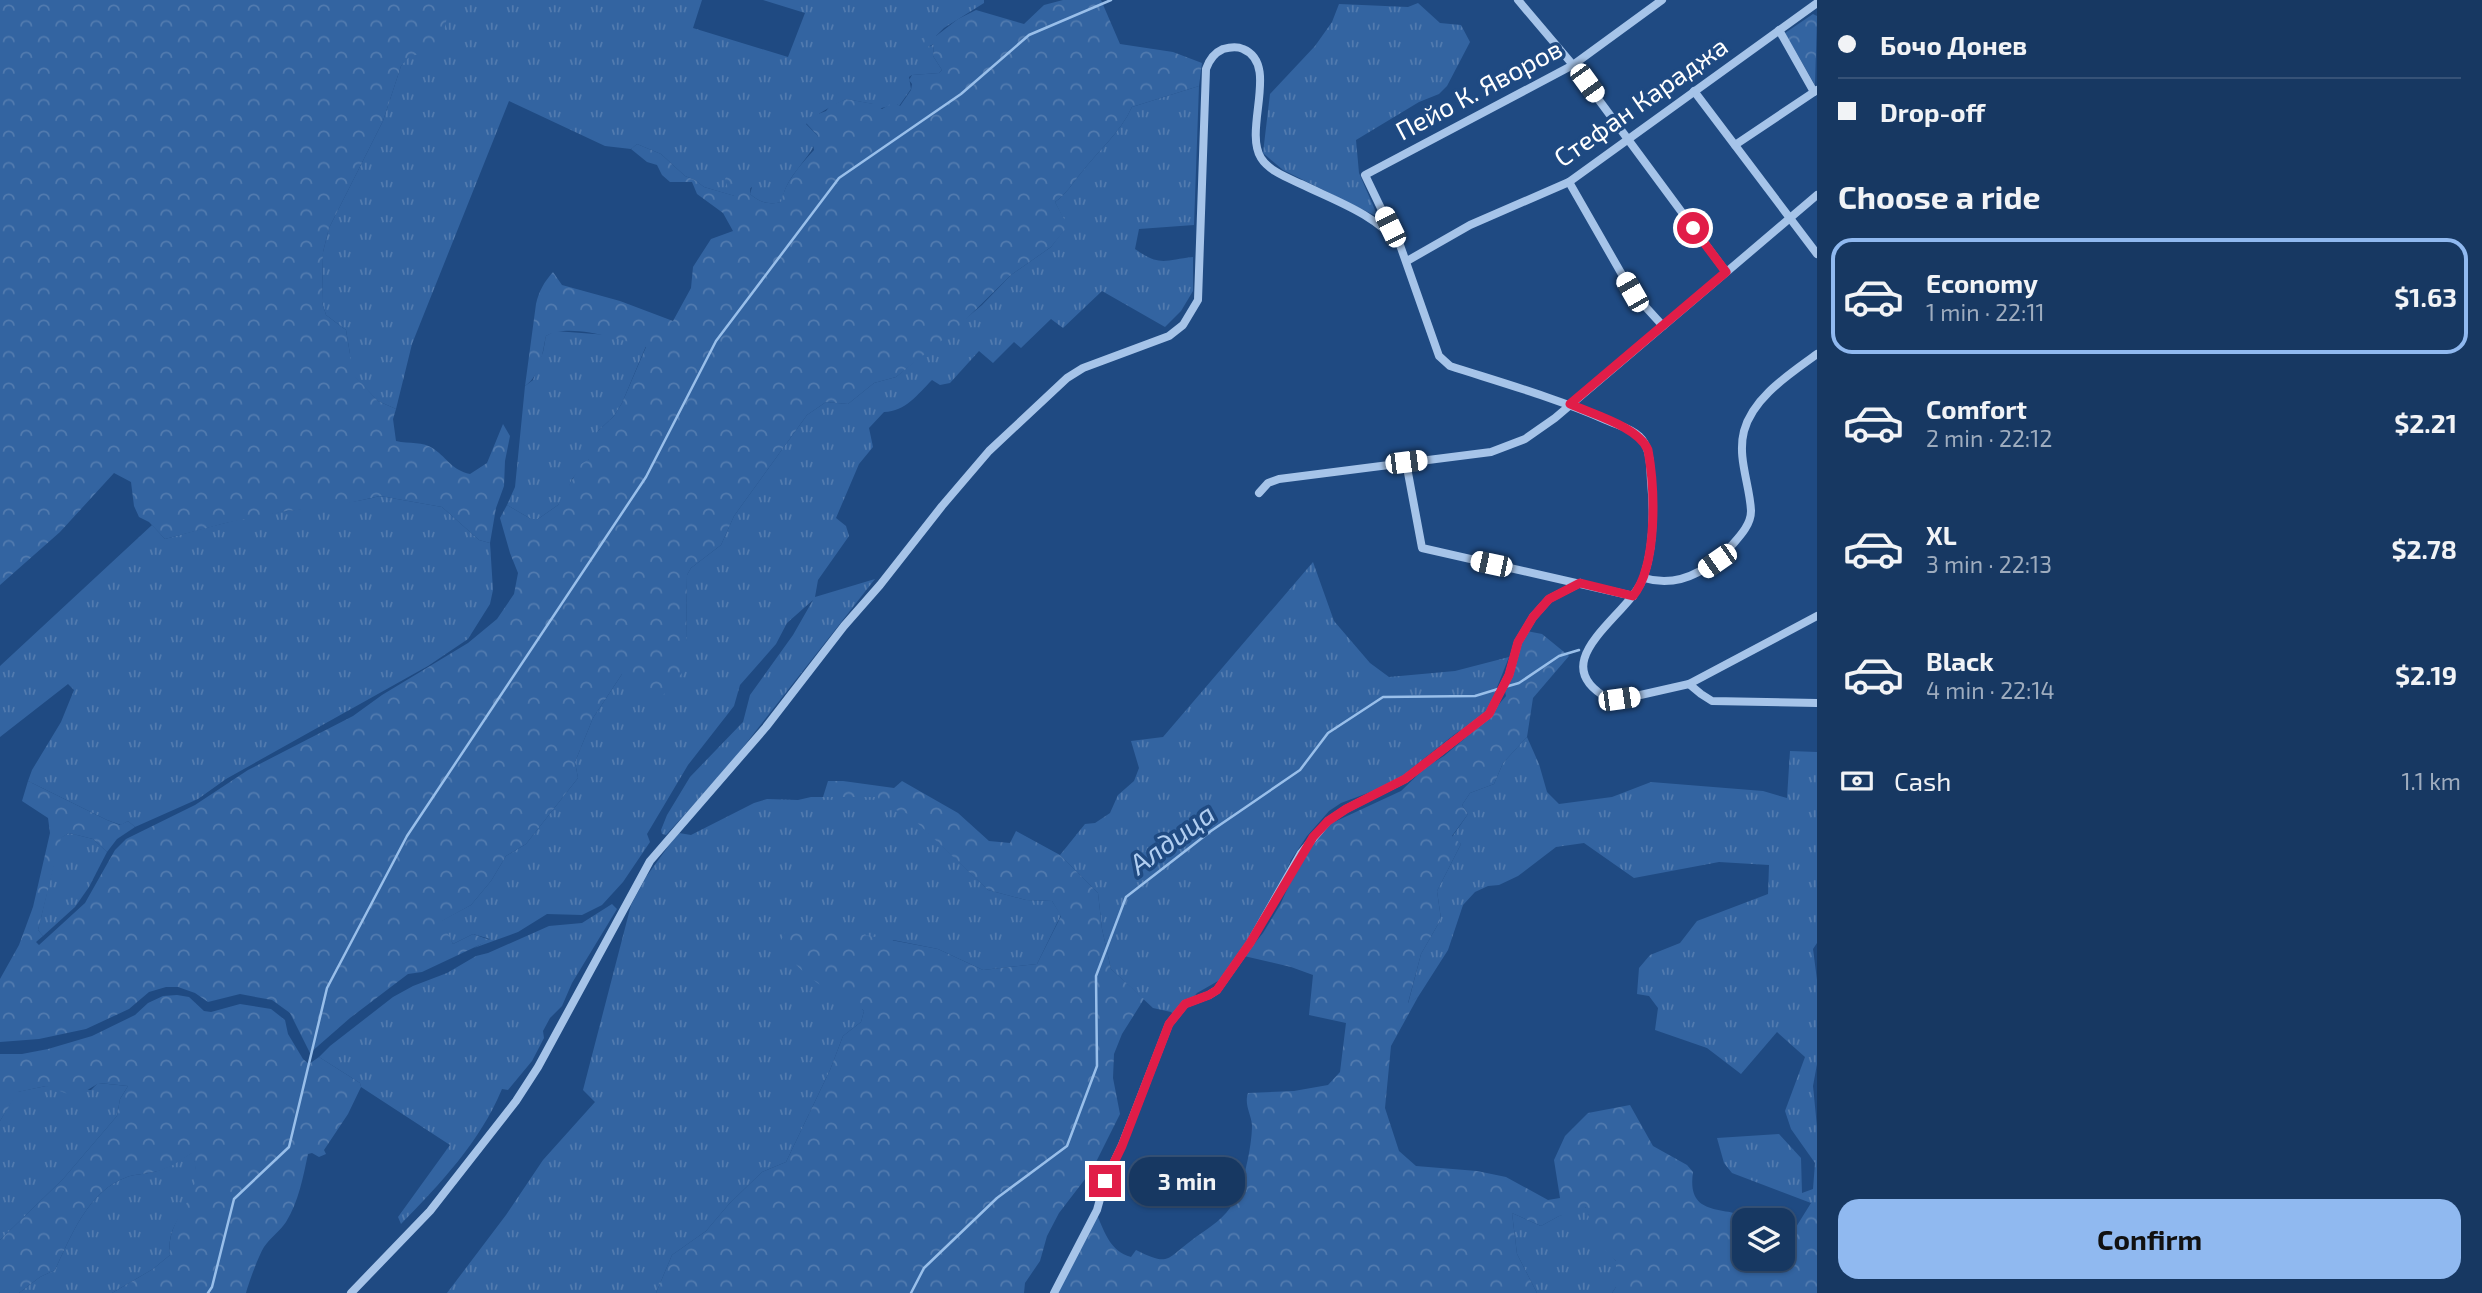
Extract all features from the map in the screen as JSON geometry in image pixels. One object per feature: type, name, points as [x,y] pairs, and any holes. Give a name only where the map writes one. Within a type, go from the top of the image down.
[{"type":"street","points":[[1518,0],[1573,65],[1726,272]]},
{"type":"street","name":"Пейо К. Яворов","points":[[1390,232],[1365,175],[1573,65],[1661,0]]},
{"type":"street","name":"Стефан Караджа","points":[[1407,261],[1470,225],[1569,182],[1815,3]]},
{"type":"street","points":[[1735,145],[1816,91],[1779,30]]},
{"type":"street","points":[[351,1293],[430,1211],[516,1101],[538,1067],[650,861],[766,727],[844,626],[989,451],[1067,378],[1083,368],[1169,336],[1183,325],[1192,313],[1198,300],[1206,69],[1215,54],[1224,49],[1235,47],[1246,50],[1254,56],[1259,65],[1255,135],[1262,160],[1274,170],[1370,217],[1390,232],[1407,261],[1439,356],[1444,361],[1450,366],[1570,404],[1636,433],[1645,443],[1649,456],[1653,522],[1644,578],[1633,596],[1591,643],[1584,660],[1584,670],[1593,688],[1609,699],[1689,684],[1817,616]]},
{"type":"street","points":[[1695,90],[1817,254]]},
{"type":"street","points":[[1569,182],[1632,292],[1663,326]]},
{"type":"street","points":[[1259,493],[1268,483],[1279,479],[1491,452],[1525,439],[1817,195]]},
{"type":"street","points":[[1644,578],[1664,582],[1703,571],[1739,538],[1751,514],[1742,450],[1744,430],[1770,391],[1817,354]]},
{"type":"street","points":[[1406,462],[1422,548],[1633,596]]},
{"type":"street","points":[[1054,1293],[1097,1210],[1105,1181],[1122,1146],[1169,1024],[1178,1011],[1193,1000],[1217,990],[1250,943],[1301,853],[1328,821],[1405,779],[1489,714],[1509,675],[1518,642],[1533,617],[1549,599],[1580,583]]},
{"type":"street","points":[[1689,684],[1712,701],[1817,703]]},
{"type":"green space","points":[[0,0],[451,0],[438,57],[431,52],[410,56],[401,66],[383,121],[329,228],[323,252],[322,302],[326,315],[346,330],[351,372],[378,401],[396,409],[393,419],[396,441],[430,446],[454,467],[470,474],[487,463],[503,424],[510,436],[504,486],[496,508],[490,543],[479,540],[442,507],[380,496],[331,507],[287,511],[226,523],[165,539],[149,522],[139,517],[134,506],[131,482],[114,473],[60,532],[0,585]]},
{"type":"green space","points":[[447,0],[702,0],[693,28],[788,57],[805,13],[763,0],[984,0],[984,3],[936,36],[929,47],[934,44],[933,56],[942,70],[939,73],[909,77],[911,89],[899,106],[897,104],[878,109],[873,104],[846,99],[806,124],[818,136],[810,153],[788,184],[782,202],[761,201],[750,194],[752,187],[738,197],[704,187],[685,176],[661,154],[637,144],[631,149],[605,146],[509,101],[412,344],[396,409],[378,401],[350,372],[346,330],[326,315],[322,302],[323,252],[329,228],[383,121],[401,66]]},
{"type":"green space","points":[[1063,0],[1101,0],[1120,44],[1173,52],[1202,63],[1199,86],[1132,107],[1115,134],[1055,202],[1068,226],[1051,247],[1011,275],[955,330],[896,377],[874,383],[848,404],[826,402],[807,415],[734,516],[721,545],[691,568],[687,575],[686,644],[682,673],[660,699],[622,674],[593,718],[575,762],[578,778],[526,844],[506,856],[491,881],[471,905],[442,921],[453,944],[473,934],[490,940],[422,972],[408,974],[350,1018],[310,1053],[290,1013],[272,1000],[240,994],[208,1002],[195,993],[178,987],[149,992],[129,1009],[86,1029],[39,1039],[0,1042],[0,979],[19,945],[33,907],[50,833],[48,818],[22,801],[28,781],[107,820],[120,825],[128,821],[135,827],[117,839],[107,852],[93,839],[69,833],[61,838],[38,930],[43,936],[36,942],[39,945],[85,903],[115,850],[126,839],[195,805],[248,770],[353,716],[382,695],[468,643],[497,619],[514,594],[518,573],[500,518],[507,505],[531,519],[538,519],[558,505],[581,464],[589,459],[587,449],[598,431],[614,416],[622,403],[646,347],[581,331],[556,332],[546,336],[538,370],[525,386],[536,304],[544,283],[553,272],[562,285],[620,301],[673,321],[691,288],[693,267],[711,239],[733,231],[723,213],[697,194],[692,182],[670,182],[662,175],[657,165],[647,162],[631,149],[637,144],[661,154],[685,176],[704,187],[735,196],[725,179],[729,171],[740,172],[751,176],[750,194],[754,197],[765,202],[781,202],[798,168],[814,150],[813,144],[818,136],[806,123],[810,117],[846,99],[874,104],[882,109],[894,102],[900,106],[911,90],[912,84],[909,80],[912,75],[939,73],[942,70],[933,56],[934,44],[923,49],[919,45],[921,39],[926,36],[925,33],[930,31],[936,36],[958,19],[976,10],[1024,24],[1044,5]]},
{"type":"green space","points":[[1418,3],[1440,23],[1461,25],[1470,42],[1447,86],[1439,94],[1419,102],[1356,140],[1359,173],[1378,217],[1283,170],[1263,153],[1270,94],[1315,46],[1332,22],[1339,4],[1408,7]]},
{"type":"green space","points":[[1813,14],[1817,16],[1815,85],[1785,33]]},
{"type":"green space","points":[[1199,86],[1194,225],[1139,229],[1135,249],[1157,260],[1193,257],[1193,291],[1181,311],[1165,327],[1102,291],[1063,328],[1051,319],[1021,348],[1014,342],[993,363],[979,351],[950,383],[940,385],[932,380],[899,409],[884,412],[869,428],[873,447],[859,464],[836,518],[846,526],[849,536],[818,580],[815,597],[875,579],[726,769],[666,835],[662,834],[667,815],[690,777],[743,722],[750,695],[793,635],[813,600],[787,623],[776,644],[740,685],[734,706],[688,765],[647,834],[650,842],[623,882],[602,905],[582,915],[547,914],[518,932],[474,948],[490,939],[473,934],[453,944],[441,921],[471,905],[491,881],[506,856],[526,844],[578,778],[575,762],[593,718],[622,674],[686,643],[687,575],[691,568],[721,545],[734,516],[807,415],[826,402],[848,404],[874,383],[896,377],[982,305],[1011,275],[1051,247],[1067,226],[1055,202],[1115,134],[1132,107]]},
{"type":"green space","points":[[555,331],[608,335],[646,346],[622,403],[614,416],[598,431],[589,459],[572,479],[558,505],[538,519],[531,519],[507,505],[515,487],[525,386],[533,380],[546,336]]},
{"type":"green space","points":[[380,496],[442,507],[479,540],[490,543],[493,590],[490,604],[468,639],[428,666],[226,779],[198,799],[135,827],[128,821],[121,825],[107,820],[28,781],[61,722],[74,690],[68,684],[0,737],[0,666],[152,525],[165,539],[257,516]]},
{"type":"green space","points":[[1313,562],[1334,621],[1370,663],[1389,677],[1455,671],[1509,657],[1490,705],[1480,718],[1455,734],[1392,784],[1341,803],[1329,811],[1291,860],[1273,900],[1225,977],[1197,993],[1176,1017],[1171,1012],[1153,1008],[1111,969],[1102,929],[1098,893],[1060,855],[1085,824],[1095,823],[1110,813],[1118,795],[1134,781],[1139,768],[1131,741],[1163,737]]},
{"type":"green space","points":[[1522,630],[1542,634],[1569,656],[1533,698],[1527,737],[1503,763],[1494,784],[1470,793],[1462,805],[1468,814],[1452,836],[1461,844],[1437,891],[1441,919],[1421,954],[1408,1003],[1418,997],[1391,1046],[1385,1108],[1399,1151],[1416,1166],[1477,1171],[1506,1177],[1548,1200],[1560,1198],[1554,1160],[1565,1136],[1588,1113],[1630,1105],[1653,1146],[1687,1165],[1693,1172],[1696,1198],[1711,1208],[1732,1213],[1732,1271],[1795,1271],[1795,1229],[1811,1203],[1817,1203],[1817,1293],[1612,1293],[1616,1287],[1616,1261],[1584,1227],[1589,1217],[1586,1207],[1582,1212],[1559,1216],[1541,1226],[1512,1213],[1517,1254],[1537,1293],[1056,1293],[1097,1215],[1113,1246],[1131,1257],[1136,1250],[1155,1258],[1167,1258],[1212,1226],[1235,1200],[1246,1168],[1252,1125],[1247,1105],[1248,1093],[1294,1091],[1328,1085],[1340,1072],[1346,1023],[1309,1015],[1313,975],[1244,956],[1263,933],[1280,905],[1301,859],[1314,840],[1332,823],[1401,791],[1426,767],[1444,756],[1483,723],[1506,696],[1505,691]]},
{"type":"green space","points":[[1527,737],[1547,792],[1559,804],[1612,797],[1651,782],[1763,791],[1787,798],[1790,751],[1817,752],[1817,943],[1813,949],[1817,980],[1817,1064],[1813,1086],[1817,1127],[1817,1203],[1732,1173],[1724,1163],[1717,1138],[1779,1134],[1801,1158],[1802,1193],[1813,1189],[1815,1163],[1791,1129],[1785,1111],[1805,1057],[1777,1032],[1741,1074],[1707,1048],[1655,1030],[1658,1008],[1649,996],[1637,994],[1639,968],[1650,955],[1680,943],[1697,921],[1768,894],[1769,865],[1719,862],[1634,878],[1584,843],[1556,847],[1518,876],[1475,892],[1463,905],[1448,950],[1418,997],[1408,1004],[1421,954],[1441,919],[1437,891],[1461,844],[1452,837],[1468,814],[1462,805],[1470,793],[1494,784],[1503,763]]},
{"type":"green space","points":[[828,781],[894,788],[902,781],[958,813],[989,841],[1010,843],[1016,831],[1060,855],[1098,893],[1102,929],[1111,969],[1144,999],[1122,1034],[1114,1054],[1113,1078],[1120,1114],[1092,1170],[1059,1213],[1047,1236],[1040,1261],[1025,1283],[1024,1293],[656,1293],[672,1255],[706,1231],[762,1172],[786,1162],[830,1070],[843,1036],[861,1022],[864,1011],[862,1009],[815,982],[795,964],[780,942],[787,929],[823,927],[938,949],[983,970],[1037,964],[1061,916],[1052,901],[1026,900],[988,890],[908,814],[878,804],[878,797],[823,797]]},
{"type":"green space","points":[[811,797],[878,797],[908,813],[988,890],[1026,900],[1052,901],[1061,915],[1037,964],[983,970],[938,949],[893,940],[862,1009],[864,1011],[861,1022],[843,1036],[830,1070],[786,1162],[762,1172],[706,1231],[672,1255],[656,1293],[447,1293],[506,1215],[543,1160],[595,1102],[583,1090],[631,905],[646,877],[675,837],[679,833],[691,835],[767,799],[798,800]]},
{"type":"green space","points":[[69,833],[93,839],[107,852],[75,907],[43,936],[38,930],[60,838]]},
{"type":"green space","points":[[612,904],[617,909],[572,983],[562,1006],[550,1018],[543,1031],[544,1038],[532,1061],[508,1090],[502,1089],[471,1144],[401,1224],[398,1217],[450,1145],[319,1057],[393,997],[413,986],[549,926],[582,923]]},
{"type":"green space","points":[[163,996],[189,997],[204,1011],[211,1012],[240,1004],[271,1009],[285,1020],[288,1034],[303,1059],[309,1064],[319,1057],[360,1083],[361,1087],[348,1114],[324,1150],[326,1154],[319,1157],[308,1154],[294,1206],[286,1222],[264,1247],[246,1293],[112,1293],[153,1269],[170,1255],[170,1240],[174,1228],[195,1183],[192,1153],[164,1169],[130,1176],[113,1184],[82,1216],[55,1270],[40,1277],[19,1293],[0,1293],[0,1240],[63,1179],[117,1116],[120,1099],[128,1086],[99,1083],[76,1097],[46,1086],[18,1092],[0,1121],[0,1054],[22,1054],[48,1049],[92,1036],[135,1015],[148,1003]]},
{"type":"green space","points":[[98,1083],[128,1086],[120,1099],[117,1116],[63,1179],[0,1240],[0,1121],[17,1092],[46,1086],[91,1090]]},
{"type":"green space","points":[[193,1152],[196,1177],[192,1195],[171,1234],[170,1255],[153,1269],[112,1293],[19,1293],[40,1277],[55,1270],[82,1216],[113,1184],[127,1177],[170,1166]]},
{"type":"green space","points":[[1587,1207],[1589,1217],[1604,1246],[1616,1261],[1616,1287],[1612,1293],[1537,1293],[1517,1254],[1512,1213],[1541,1226],[1559,1216]]},
{"type":"waterway","points":[[208,1293],[212,1287],[234,1199],[289,1147],[327,988],[407,836],[646,477],[716,341],[839,178],[961,94],[1029,35],[1111,0]]},
{"type":"waterway","name":"Алдица","points":[[1505,687],[1519,683],[1559,656],[1579,650]]},
{"type":"waterway","name":"Алдица","points":[[911,1293],[924,1268],[997,1198],[1067,1146],[1097,1066],[1096,976],[1126,897],[1211,831],[1300,770],[1328,733],[1383,697],[1475,696],[1498,689]]},
{"type":"route","points":[[1105,1181],[1122,1146],[1169,1024],[1185,1004],[1217,990],[1250,943],[1301,853],[1313,837],[1328,821],[1346,809],[1392,788],[1405,779],[1489,714],[1509,675],[1518,642],[1539,608],[1549,599],[1580,583],[1633,596],[1637,591],[1644,577],[1653,531],[1648,450],[1636,433],[1570,404],[1726,272],[1693,228]]}]
